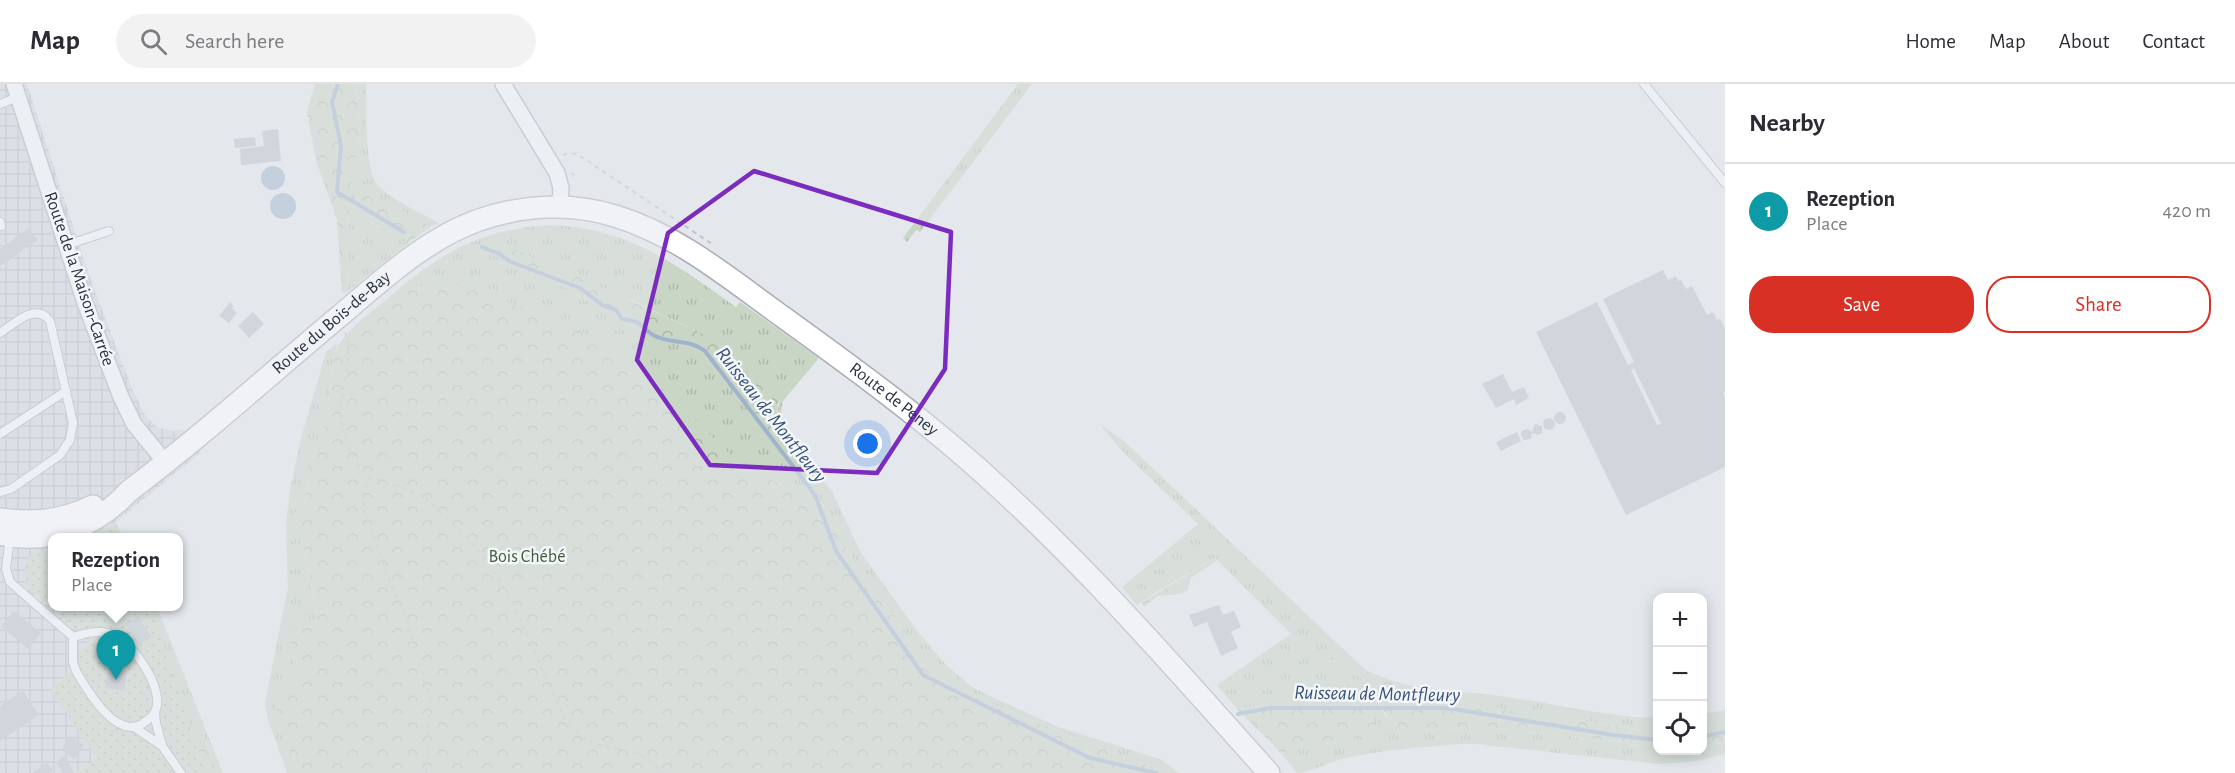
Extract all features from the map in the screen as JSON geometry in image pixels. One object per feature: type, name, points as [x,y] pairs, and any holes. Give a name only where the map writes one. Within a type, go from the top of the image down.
[{"type":"main road","name":"Route du Bois-de-Bay","points":[[60,533],[71,530],[114,507],[129,491],[376,285],[430,245],[457,229],[483,219],[530,208],[560,207]]},
{"type":"main road","name":"Route de Peney","points":[[560,207],[613,215],[648,228],[678,244],[829,350],[915,415],[992,481],[1067,553],[1129,617],[1269,773]]},
{"type":"main road","name":"Route du Bois-de-Bay","points":[[5,528],[48,536]]},
{"type":"street","points":[[503,84],[552,162],[560,180],[560,207]]},
{"type":"street","name":"Route de la Maison-Carrée","points":[[16,90],[89,313],[127,412],[141,434],[165,462]]},
{"type":"lane","points":[[1644,84],[1725,183]]},
{"type":"lane","points":[[0,104],[16,90]]},
{"type":"lane","points":[[67,245],[109,231]]},
{"type":"lane","points":[[0,333],[28,315],[40,312],[45,314],[50,321],[73,423],[70,440],[60,455],[11,489],[0,492]]},
{"type":"lane","points":[[0,434],[66,391]]},
{"type":"lane","points":[[5,528],[7,575],[15,588],[73,637],[73,662],[81,679],[110,719],[134,728],[162,746]]},
{"type":"lane","points":[[0,581],[7,575]]},
{"type":"lane","points":[[73,637],[107,632],[125,641],[153,681],[157,699],[156,723],[162,746],[181,773]]},
{"type":"lane","points":[[134,728],[155,712]]},
{"type":"path","points":[[552,162],[568,153],[577,154],[584,159]]},
{"type":"path","points":[[346,333],[349,354],[342,397],[341,422],[362,472],[389,485],[424,496],[472,543],[513,603],[561,712],[572,728],[593,743],[609,749],[638,754],[663,773]]},
{"type":"path","points":[[372,477],[363,490],[364,510],[404,613],[430,699],[426,773]]},
{"type":"highlighted area","points":[[754,171],[951,232],[945,369],[877,473],[710,465],[637,360],[668,233]]},
{"type":"shaded area","points":[[0,84],[27,84],[88,272],[131,386],[145,415],[154,425],[174,431],[183,429],[201,452],[111,526],[96,533],[48,533],[48,550],[26,563],[25,585],[48,605],[48,611],[55,611],[89,640],[83,646],[79,665],[54,685],[97,759],[77,773],[0,773]]},
{"type":"green space","points":[[315,84],[356,84],[360,135],[349,200],[347,292],[342,293],[337,220],[316,161],[307,112]]},
{"type":"green space","points":[[356,84],[366,84],[368,151],[377,184],[397,200],[439,223],[432,226],[366,194],[361,218],[411,241],[347,292],[349,200],[360,135]]},
{"type":"green space","points":[[1018,84],[1032,84],[920,232],[916,230],[907,242],[903,238]]},
{"type":"green space","points":[[366,194],[432,226],[411,241],[361,218],[358,202]]},
{"type":"green space","points":[[548,225],[576,227],[626,240],[670,262],[736,307],[740,302],[819,358],[783,401],[781,409],[783,423],[790,437],[832,491],[861,553],[918,632],[946,665],[972,687],[986,694],[1058,727],[1160,759],[1179,773],[1169,773],[1095,746],[952,688],[926,667],[896,620],[859,573],[824,505],[740,465],[652,378],[611,344],[442,284],[409,290],[379,306],[418,274],[456,249],[498,233]],"holes":[[[475,248],[631,300],[705,335],[741,360],[780,399],[776,419],[787,458],[699,350],[650,335],[627,316],[580,297],[543,273]]]},
{"type":"green space","points":[[495,244],[518,251],[577,276],[705,335],[741,360],[782,395],[777,414],[788,459],[699,350],[650,335],[627,316],[580,297],[543,273],[474,248]]},
{"type":"green space","name":"Bois Chébé","points":[[442,284],[466,285],[611,344],[652,378],[740,465],[824,505],[859,573],[896,620],[926,667],[952,688],[1095,746],[1169,773],[300,773],[272,695],[303,685],[290,650],[292,623],[318,619],[295,513],[305,504],[313,453],[323,435],[335,353],[346,335],[386,301],[409,288]]},
{"type":"green space","points":[[338,342],[323,435],[313,453],[305,504],[295,513],[318,619],[290,650],[304,685],[292,753],[300,773],[287,773],[268,720],[265,703],[288,587],[286,521],[300,442],[326,352]]},
{"type":"green space","points":[[1100,424],[1124,441],[1356,661],[1332,656],[1360,677],[1379,701],[1385,716],[1404,733],[1478,726],[1653,747],[1653,755],[1707,755],[1707,746],[1725,742],[1725,754],[1698,761],[1659,764],[1459,744],[1360,755],[1297,773],[1281,753],[1368,735],[1310,696],[1304,703],[1278,703],[1237,709],[1217,685],[1291,634],[1215,558],[1137,605],[1122,587],[1198,524],[1122,451]]},
{"type":"green space","points":[[116,523],[121,533],[96,533]]},
{"type":"green space","points":[[48,550],[48,605],[25,585],[26,565],[30,557]]},
{"type":"green space","points":[[1215,558],[1216,561],[1191,578],[1188,590],[1180,594],[1158,596],[1145,606],[1141,603]]},
{"type":"green space","points":[[55,611],[152,611],[207,773],[77,773],[97,758],[52,692],[54,685],[79,665],[80,652],[88,640]]},
{"type":"green space","points":[[148,611],[159,611],[223,773],[218,773],[204,736],[192,741]]},
{"type":"green space","points":[[1331,655],[1356,661],[1367,671],[1393,681],[1399,695],[1411,700],[1435,699],[1653,731],[1653,747],[1478,726],[1404,733],[1393,729],[1379,701],[1360,677],[1331,661]]},
{"type":"green space","points":[[1393,681],[1407,685],[1507,697],[1600,713],[1653,718],[1653,731],[1435,699],[1411,700],[1399,695]]},
{"type":"green space","points":[[1334,689],[1349,694],[1360,702],[1376,725],[1375,731],[1368,735],[1281,753],[1237,709],[1278,703],[1304,703],[1319,690]]},
{"type":"green space","points":[[1725,710],[1725,722],[1707,726],[1707,713]]},
{"type":"green space","points":[[1725,722],[1725,742],[1707,746],[1707,726]]},
{"type":"green space","points":[[204,736],[218,773],[207,773],[194,740]]},
{"type":"water","points":[[273,166],[278,167],[284,173],[284,183],[278,189],[273,190],[268,189],[262,183],[261,178],[262,173],[268,167]]},
{"type":"water","points":[[283,193],[292,197],[296,206],[292,215],[283,219],[274,215],[270,206],[274,197]]},
{"type":"building","points":[[278,129],[281,161],[241,165],[240,149],[264,146],[262,131]]},
{"type":"building","points":[[255,137],[256,146],[235,148],[234,139]]},
{"type":"building","points":[[29,228],[38,240],[0,266],[0,249]]},
{"type":"building","points":[[1663,270],[1668,280],[1676,276],[1686,289],[1692,286],[1707,315],[1713,312],[1725,328],[1725,392],[1723,393],[1725,397],[1725,467],[1626,515],[1536,332],[1597,302],[1628,365],[1634,362],[1603,299]],"holes":[[[1634,368],[1661,424],[1657,425],[1631,370]]]},
{"type":"building","points":[[230,302],[237,313],[229,323],[219,316]]},
{"type":"building","points":[[253,312],[264,324],[249,338],[238,326]]},
{"type":"building","points":[[1503,374],[1512,392],[1524,387],[1529,398],[1516,405],[1514,399],[1496,408],[1482,384]]},
{"type":"building","points":[[1560,412],[1566,418],[1560,424],[1554,418]]},
{"type":"building","points":[[1549,418],[1555,424],[1549,430],[1543,424]]},
{"type":"building","points":[[1535,424],[1542,426],[1542,433],[1538,435],[1532,433],[1531,439],[1524,440],[1521,436],[1522,431],[1527,429],[1532,432]]},
{"type":"building","points":[[1517,432],[1521,441],[1501,451],[1496,442]]},
{"type":"building","points":[[1219,605],[1223,615],[1234,611],[1241,627],[1231,632],[1238,648],[1221,656],[1207,622],[1194,627],[1189,615]]},
{"type":"building","points":[[14,611],[41,633],[28,649],[1,626]]},
{"type":"building","points":[[138,616],[151,637],[139,645],[125,624]]},
{"type":"building","points":[[108,668],[127,671],[124,691],[105,688]]},
{"type":"building","points":[[23,691],[39,715],[0,741],[0,706]]},
{"type":"building","points":[[70,736],[84,745],[74,759],[61,750]]},
{"type":"building","points":[[64,756],[73,773],[63,773],[56,762]]},
{"type":"building","points":[[47,763],[53,770],[49,773],[32,773]]},
{"type":"waterway","name":"Ruisseau de Montfleury","points":[[338,84],[332,102],[341,146],[337,192],[404,232]]},
{"type":"waterway","name":"Ruisseau de Montfleury","points":[[482,247],[498,253],[511,262],[580,288],[602,305],[616,310],[622,319],[639,323],[655,336],[687,343],[705,351],[815,495],[836,551],[923,675],[1090,758],[1156,773]]},
{"type":"waterway","name":"Ruisseau de Montfleury","points":[[1238,714],[1270,708],[1447,708],[1653,739]]},
{"type":"waterway","name":"Ruisseau de Montfleury","points":[[1707,736],[1725,732]]},
{"type":"place","name":"Rezeption","points":[[116,680]]}]
